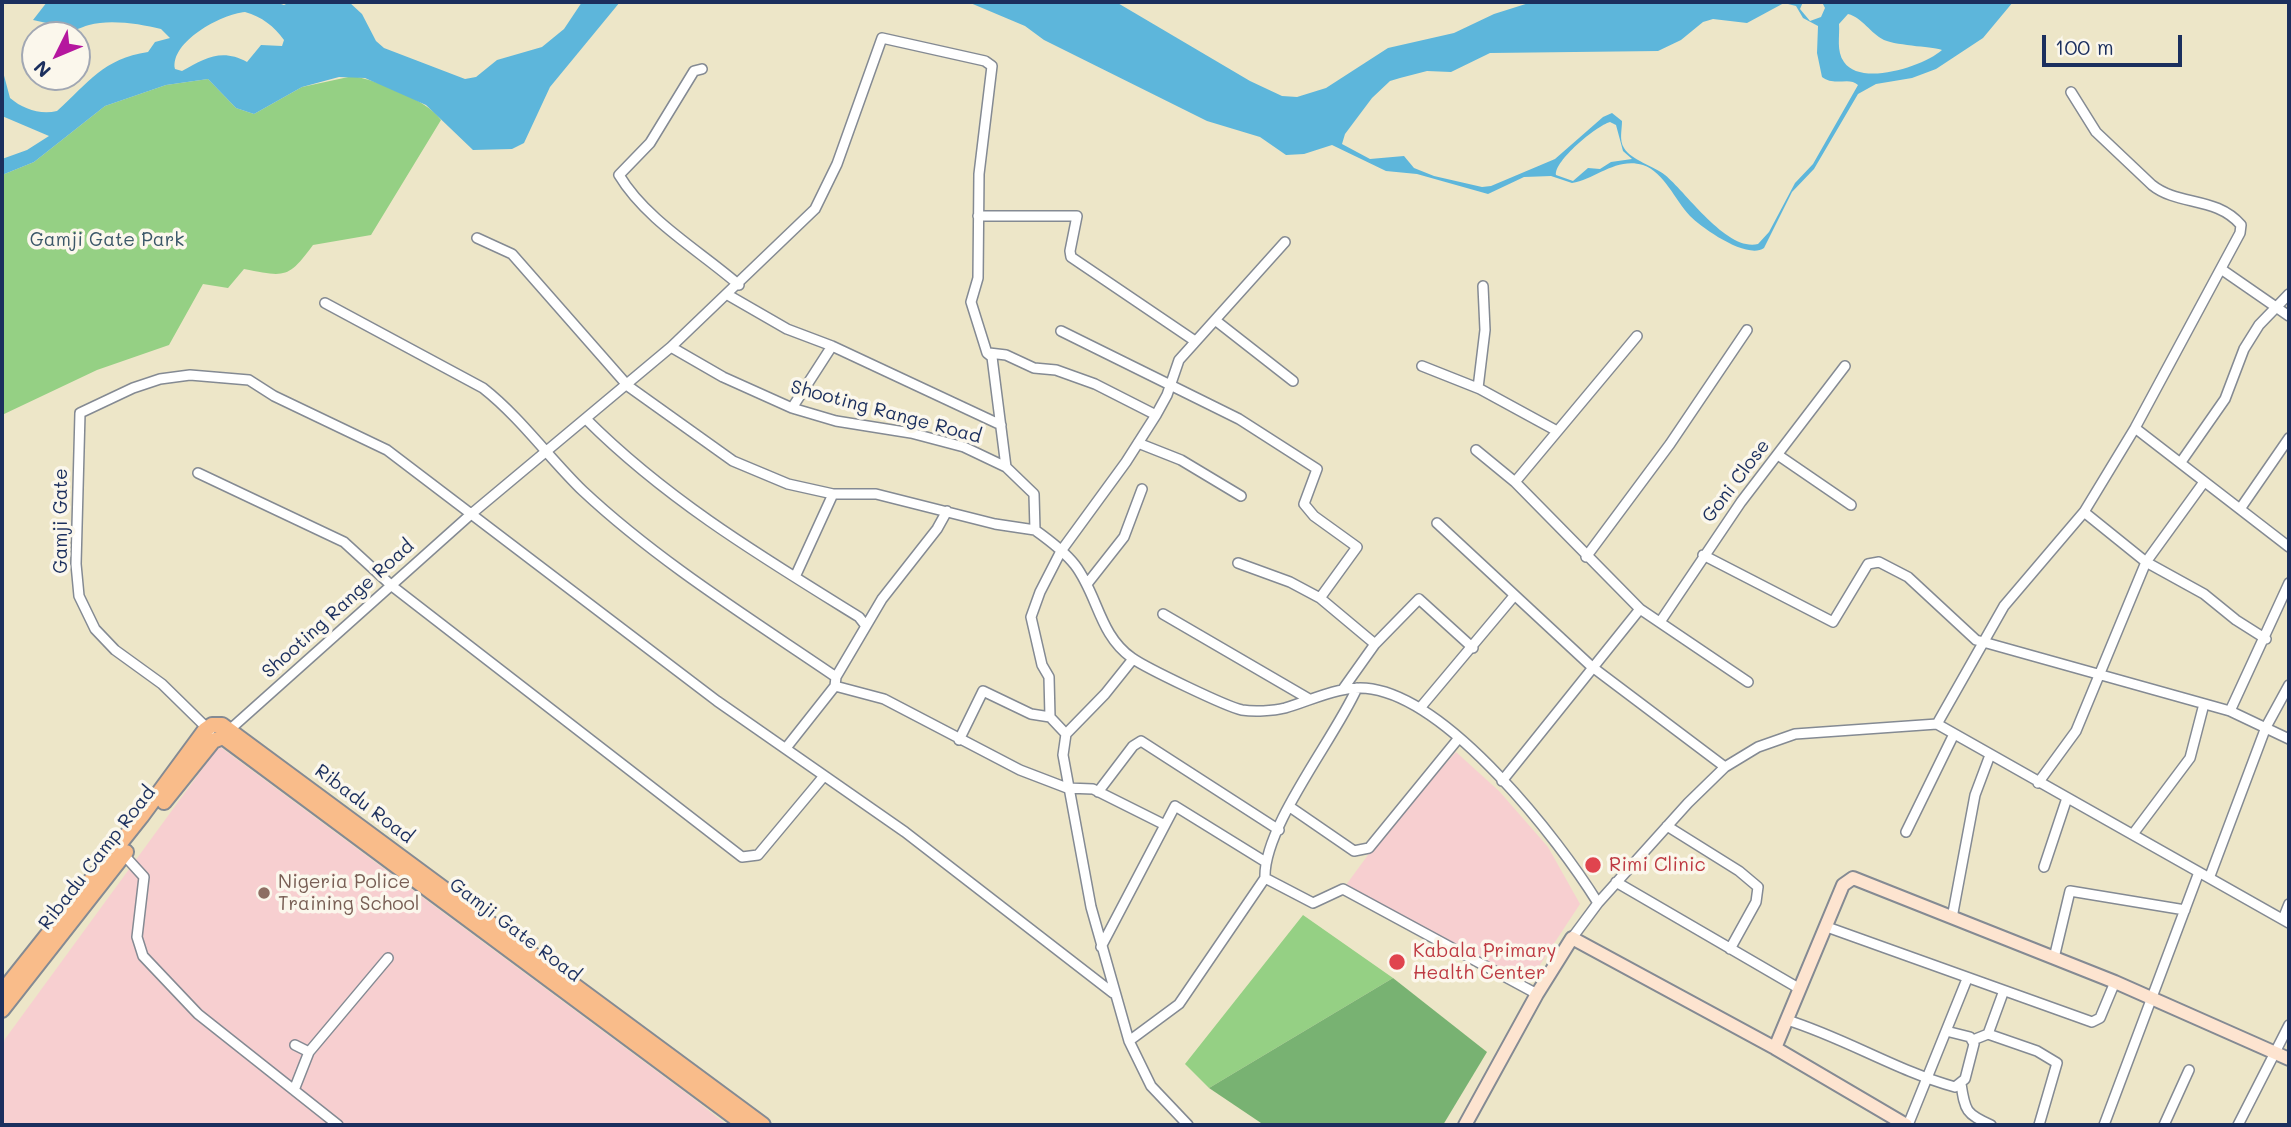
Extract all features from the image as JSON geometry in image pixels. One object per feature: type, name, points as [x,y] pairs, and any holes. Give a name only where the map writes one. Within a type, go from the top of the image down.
[{"type":"main road","name":"Ribadu Camp Road","points":[[2,1010],[221,734]]},
{"type":"main road","points":[[2,992],[141,817],[221,734]]},
{"type":"main road","name":"Gamji Gate Road","points":[[221,734],[716,1096],[745,1125]]},
{"type":"main road","points":[[716,1096],[763,1125]]},
{"type":"street","name":"Shooting Range Road","points":[[221,734],[392,586],[470,514],[628,386],[739,285],[815,209],[849,133],[879,42],[885,37],[990,63],[978,216]]},
{"type":"street","points":[[702,69],[694,71],[650,143],[619,175],[626,187],[662,222],[739,285]]},
{"type":"street","points":[[1937,724],[2004,606],[2084,512],[2135,428],[2240,233],[2241,225],[2234,218],[2210,205],[2161,193],[2096,132],[2071,92]]},
{"type":"street","points":[[1006,467],[992,357],[987,353],[971,302],[978,278],[978,216],[1077,216],[1070,251],[1072,257],[1195,341]]},
{"type":"street","points":[[477,239],[512,254],[628,386],[733,461],[788,484],[832,494],[876,494],[995,524],[1035,530],[1075,565],[1087,584],[1113,641],[1133,659],[1242,710],[1283,708],[1343,689],[1357,688],[1392,695],[1420,708],[1458,738],[1502,780],[1552,837],[1598,903]]},
{"type":"street","points":[[1049,717],[1049,677],[1042,665],[1031,617],[1040,592],[1061,551],[1156,415],[1178,360],[1285,242]]},
{"type":"street","points":[[2221,269],[2289,316]]},
{"type":"street","points":[[1478,388],[1485,330],[1483,286]]},
{"type":"street","points":[[2181,462],[2225,399],[2244,349],[2275,306],[2289,293]]},
{"type":"street","points":[[728,295],[763,318],[831,346],[1001,425]]},
{"type":"street","points":[[325,303],[483,388],[502,404],[584,491],[648,544],[835,681],[884,699],[1020,770],[1067,788],[1098,792],[1163,824]]},
{"type":"street","points":[[1215,320],[1293,381]]},
{"type":"street","points":[[1587,557],[1670,444],[1747,330]]},
{"type":"street","points":[[1061,331],[1239,419],[1317,470],[1304,504],[1306,508],[1357,547],[1320,598]]},
{"type":"street","points":[[1515,482],[1637,335]]},
{"type":"street","points":[[792,408],[831,346]]},
{"type":"street","name":"Shooting Range Road","points":[[671,347],[723,377],[792,408],[836,421],[911,433],[964,447],[1006,467],[1034,494],[1035,530]]},
{"type":"street","points":[[987,353],[1006,355],[1034,368],[1056,370],[1095,384],[1156,415]]},
{"type":"street","points":[[1422,366],[1478,388],[1557,431]]},
{"type":"street","name":"Goni Close","points":[[1660,622],[1703,555],[1844,366]]},
{"type":"street","name":"Gamji Gate","points":[[221,734],[162,684],[115,650],[95,629],[79,596],[76,564],[80,413],[133,388],[160,379],[190,375],[249,380],[274,396],[387,450],[470,514]]},
{"type":"street","points":[[586,419],[655,484],[698,516],[859,617],[866,626]]},
{"type":"street","points":[[2135,428],[2289,547]]},
{"type":"street","points":[[2240,509],[2289,438]]},
{"type":"street","points":[[1138,443],[1181,460],[1241,496]]},
{"type":"street","points":[[1476,450],[1515,482],[1640,609],[1748,682]]},
{"type":"street","points":[[1778,455],[1852,505]]},
{"type":"street","points":[[198,473],[344,542],[392,586],[742,857],[758,855],[824,776]]},
{"type":"street","points":[[2038,783],[2076,731],[2146,562],[2204,482]]},
{"type":"street","points":[[1087,584],[1124,537],[1142,489]]},
{"type":"street","points":[[795,577],[832,494]]},
{"type":"street","points":[[786,748],[835,681],[888,590],[937,529],[947,510]]},
{"type":"street","points":[[2084,512],[2146,562],[2204,594],[2236,620],[2266,639]]},
{"type":"street","points":[[470,514],[717,701],[905,832],[1113,993]]},
{"type":"street","points":[[1437,523],[1591,666],[1725,767]]},
{"type":"street","points":[[1703,555],[1833,622],[1868,564],[1879,562],[1908,577],[1969,635],[2101,676],[2230,711],[2289,739]]},
{"type":"street","points":[[1238,563],[1290,582],[1320,598],[1375,644]]},
{"type":"street","points":[[2230,711],[2266,639],[2289,583]]},
{"type":"street","points":[[1420,708],[1514,596]]},
{"type":"street","points":[[1343,689],[1375,644],[1419,599],[1473,648]]},
{"type":"street","points":[[1502,780],[1591,666],[1640,609]]},
{"type":"street","points":[[1163,614],[1309,699]]},
{"type":"street","points":[[1133,659],[1105,694],[1066,734],[1063,755],[1067,788],[1101,947],[1129,1041],[1152,1086],[1188,1125]]},
{"type":"street","points":[[2210,876],[2266,727],[2289,685]]},
{"type":"street","points":[[1129,1041],[1179,1004],[1265,878],[1265,861],[1290,807],[1346,712],[1357,688]]},
{"type":"street","points":[[959,740],[983,691],[1031,714],[1049,717],[1066,734]]},
{"type":"street","points":[[2133,834],[2190,758],[2204,704]]},
{"type":"street","points":[[1465,1125],[1538,994],[1598,903],[1667,826],[1725,767],[1758,747],[1795,734],[1937,724],[2286,921],[2289,904]]},
{"type":"street","points":[[1906,832],[1954,734]]},
{"type":"street","points":[[1290,807],[1354,851],[1369,848],[1458,738]]},
{"type":"street","points":[[1098,792],[1133,746],[1141,741],[1279,830]]},
{"type":"street","points":[[1951,918],[1975,794],[1990,755]]},
{"type":"street","points":[[2044,867],[2067,798]]},
{"type":"street","points":[[1101,947],[1170,810],[1178,806],[1265,861]]},
{"type":"street","points":[[1667,826],[1739,871],[1758,887],[1756,902],[1730,949]]},
{"type":"street","points":[[124,855],[144,877],[136,937],[144,956],[198,1014],[338,1125]]},
{"type":"street","points":[[2104,1125],[2199,872]]},
{"type":"street","points":[[1265,878],[1312,903],[1343,889],[1538,994]]},
{"type":"street","points":[[1775,1048],[1843,885],[1853,878],[2115,982],[2289,1059]]},
{"type":"street","points":[[1616,882],[1800,989]]},
{"type":"street","points":[[2054,958],[2070,891],[2185,910]]},
{"type":"street","points":[[1827,928],[2003,993],[2092,1022],[2100,1017],[2115,982]]},
{"type":"street","points":[[1573,938],[1775,1048],[1899,1124],[1927,1079],[1967,979]]},
{"type":"street","points":[[294,1090],[309,1052],[388,958]]},
{"type":"street","points":[[1987,1034],[2003,993]]},
{"type":"street","points":[[1787,1020],[1860,1048],[1927,1079],[1955,1087],[1965,1079],[1973,1040]]},
{"type":"street","points":[[2238,1125],[2289,1025]]},
{"type":"street","points":[[1946,1031],[1973,1040],[1987,1034],[2037,1051],[2057,1063],[2039,1125]]},
{"type":"street","points":[[295,1045],[309,1052]]},
{"type":"street","points":[[2164,1125],[2189,1070]]},
{"type":"street","points":[[1961,1084],[1965,1108],[1974,1117],[1991,1125]]},
{"type":"shaded area","name":"Nigeria Police Training School","points":[[219,746],[727,1125],[2,1125],[2,1049],[5,1039]]},
{"type":"shaded area","points":[[1456,752],[1499,791],[1548,847],[1580,904],[1528,983],[1346,885],[1387,829]]},
{"type":"green space","name":"Gamji Gate Park","points":[[353,76],[413,98],[441,120],[371,235],[313,245],[291,270],[284,273],[244,269],[228,288],[203,284],[169,345],[97,370],[2,415],[2,175],[34,162],[105,106],[166,85],[208,79],[236,108],[254,114],[302,87]]},
{"type":"green space","points":[[1303,915],[1393,978],[1209,1088],[1185,1064]]},
{"type":"green space","points":[[1393,978],[1487,1052],[1443,1125],[1264,1125],[1209,1088]]},
{"type":"water","points":[[47,2],[275,2],[284,5],[290,2],[349,2],[362,14],[376,41],[384,48],[465,79],[476,77],[497,60],[542,47],[564,29],[582,2],[620,2],[550,87],[524,143],[512,149],[473,150],[426,105],[365,78],[339,77],[302,87],[254,114],[236,108],[208,79],[166,85],[105,106],[34,162],[2,175],[2,159],[27,150],[49,136],[2,116],[2,68],[10,98],[32,110],[57,111],[78,91],[91,91],[91,79],[108,66],[132,55],[148,52],[155,42],[170,38],[161,29],[135,24],[33,20]],"holes":[[[245,12],[262,19],[284,40],[282,46],[261,45],[247,62],[222,55],[206,59],[182,71],[175,69],[180,49],[211,24]]]},
{"type":"water","points":[[968,2],[1116,2],[1250,81],[1282,96],[1297,97],[1326,88],[1388,48],[1454,33],[1494,14],[1532,2],[1803,2],[1800,9],[1810,21],[1821,17],[1825,8],[1822,2],[2013,2],[1983,38],[1936,69],[1912,78],[1876,84],[1858,94],[1814,169],[1792,192],[1764,248],[1756,251],[1736,246],[1704,228],[1690,216],[1657,174],[1643,165],[1633,163],[1615,166],[1572,183],[1551,176],[1524,177],[1488,194],[1417,174],[1386,171],[1332,145],[1304,154],[1286,155],[1260,137],[1207,121],[1044,40],[1025,26]],"holes":[[[1784,3],[1796,6],[1803,18],[1818,26],[1817,53],[1822,77],[1832,81],[1850,81],[1858,85],[1813,164],[1795,183],[1769,232],[1758,244],[1746,244],[1720,230],[1665,175],[1627,152],[1622,142],[1622,121],[1612,113],[1603,117],[1555,159],[1491,186],[1482,187],[1434,176],[1414,168],[1404,156],[1370,159],[1342,144],[1345,134],[1372,98],[1390,81],[1400,78],[1427,71],[1451,72],[1490,53],[1658,51],[1681,40],[1703,22],[1713,19],[1747,23]],[[1848,14],[1884,40],[1942,50],[1921,62],[1893,71],[1864,73],[1852,69],[1844,62],[1839,48],[1839,24]],[[1610,122],[1616,125],[1623,151],[1632,159],[1611,162],[1600,169],[1588,168],[1573,181],[1556,175],[1557,169],[1569,153]]]},
{"type":"place","name":"Rimi Clinic","points":[[1593,865]]},
{"type":"place","name":"Nigeria Police Training School","points":[[264,893]]},
{"type":"place","name":"Kabala Primary Health Center","points":[[1397,962]]}]
